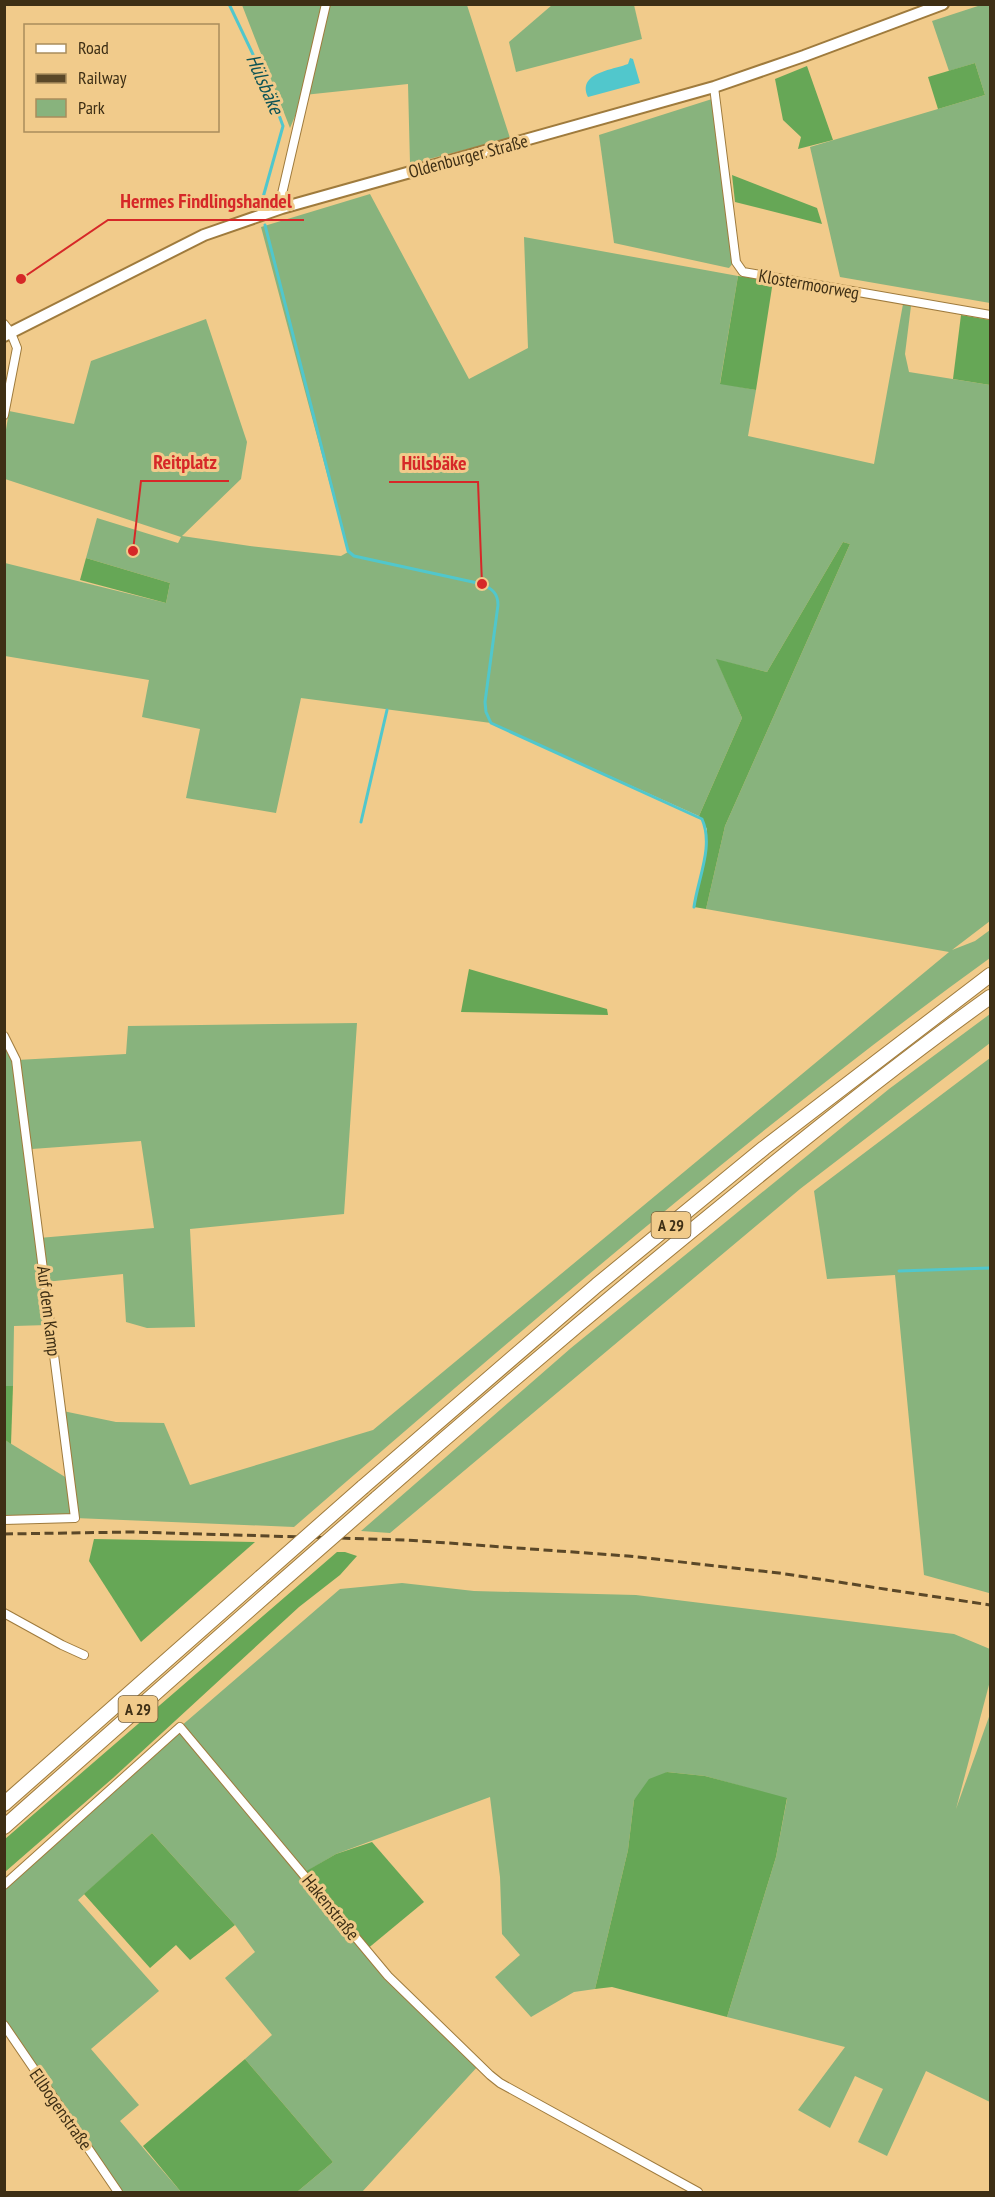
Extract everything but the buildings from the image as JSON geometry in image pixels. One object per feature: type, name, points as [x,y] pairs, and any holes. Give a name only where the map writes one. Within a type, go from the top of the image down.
[{"type":"highway","name":"A 29","points":[[4,1803],[363,1487],[597,1285],[764,1148],[990,975]]},
{"type":"highway","name":"A 29","points":[[4,1827],[377,1498],[609,1298],[878,1080],[990,997]]},
{"type":"street","points":[[282,208],[280,198],[326,4]]},
{"type":"street","name":"Oldenburger Straße","points":[[7,331],[204,235],[282,208],[714,87],[944,4]]},
{"type":"street","name":"Klostermoorweg","points":[[714,87],[736,262],[743,272],[990,315]]},
{"type":"street","points":[[4,415],[17,348],[7,331]]},
{"type":"street","name":"Auf dem Kamp","points":[[4,1036],[16,1060],[75,1518],[4,1520]]},
{"type":"street","points":[[4,1613],[84,1655]]},
{"type":"street","name":"Hakenstraße","points":[[4,1885],[180,1726],[388,1976],[484,2070],[500,2083],[698,2193]]},
{"type":"street","name":"Ellbogenstraße","points":[[4,2025],[118,2193]]},
{"type":"green space","points":[[242,5],[467,5],[510,138],[410,164],[408,84],[304,95],[290,128]]},
{"type":"green space","points":[[552,5],[634,5],[642,39],[516,72],[509,42]]},
{"type":"green space","points":[[981,5],[990,5],[990,303],[840,277],[810,147],[985,95],[975,63],[949,71],[932,21]]},
{"type":"green space","points":[[975,63],[985,95],[938,109],[928,77]]},
{"type":"green space","points":[[807,66],[833,140],[798,149],[801,137],[783,120],[775,79]]},
{"type":"green space","points":[[712,99],[733,263],[729,268],[614,243],[599,135]]},
{"type":"green space","points":[[732,175],[817,208],[822,224],[735,202]]},
{"type":"green space","points":[[370,194],[469,379],[528,348],[524,237],[738,276],[720,383],[756,390],[748,436],[874,464],[903,304],[911,306],[905,354],[909,372],[990,385],[990,921],[952,950],[975,941],[990,930],[990,958],[811,1093],[723,1163],[550,1307],[294,1527],[75,1518],[5,1522],[5,1440],[70,1480],[63,1411],[116,1422],[164,1423],[190,1485],[373,1430],[949,952],[706,909],[725,826],[850,544],[843,542],[767,672],[717,660],[742,718],[699,816],[491,723],[301,698],[276,813],[186,798],[200,729],[142,717],[149,680],[5,656],[5,563],[166,603],[170,583],[86,558],[97,518],[178,543],[181,537],[5,479],[5,436],[9,411],[74,424],[91,361],[206,319],[247,442],[241,479],[182,536],[341,556],[348,552],[261,227]]},
{"type":"green space","points":[[738,276],[773,281],[756,390],[720,384]]},
{"type":"green space","points":[[961,315],[990,320],[990,385],[953,379]]},
{"type":"green space","points":[[843,542],[850,544],[725,826],[706,909],[694,907],[707,844],[707,829],[699,816],[742,718],[716,659],[767,672]]},
{"type":"green space","points":[[86,558],[170,583],[166,603],[80,580]]},
{"type":"green space","points":[[469,969],[607,1009],[608,1015],[461,1012]]},
{"type":"green space","points":[[990,1014],[990,1043],[800,1189],[390,1533],[361,1531],[571,1348],[889,1089]]},
{"type":"green space","points":[[357,1023],[344,1214],[190,1229],[195,1327],[147,1328],[126,1322],[123,1274],[45,1282],[39,1238],[154,1228],[141,1141],[32,1149],[18,1071],[48,1325],[14,1326],[13,1386],[5,1386],[4,1036],[17,1060],[126,1054],[128,1026]]},
{"type":"green space","points":[[990,1058],[989,1593],[924,1575],[895,1275],[827,1279],[814,1191]]},
{"type":"green space","points":[[5,1386],[13,1386],[11,1444],[5,1440]]},
{"type":"green space","points":[[94,1539],[255,1542],[141,1642],[89,1561]]},
{"type":"green space","points":[[337,1552],[357,1556],[340,1575],[299,1607],[113,1778],[5,1872],[5,1839]]},
{"type":"green space","points":[[402,1583],[474,1591],[636,1595],[954,1634],[990,1649],[990,1681],[956,1809],[990,1714],[990,2102],[926,2071],[887,2156],[858,2142],[883,2089],[855,2076],[830,2128],[798,2110],[845,2047],[727,2017],[776,1857],[787,1799],[705,1776],[667,1772],[634,1800],[628,1850],[595,1989],[574,1992],[531,2017],[495,1977],[520,1955],[502,1934],[500,1877],[490,1797],[336,1854],[304,1873],[388,1976],[479,2065],[362,2192],[297,2192],[333,2162],[245,2059],[272,2035],[225,1978],[255,1952],[235,1925],[152,1833],[78,1900],[159,1991],[91,2049],[139,2105],[120,2121],[181,2192],[118,2192],[5,2024],[4,1885],[180,1727],[340,1589]]},
{"type":"green space","points":[[667,1772],[705,1776],[787,1798],[776,1857],[727,2017],[612,1987],[595,1989],[628,1850],[634,1800],[649,1779]]},
{"type":"green space","points":[[152,1833],[235,1925],[190,1960],[176,1945],[150,1968],[84,1894]]},
{"type":"green space","points":[[372,1842],[424,1902],[366,1950],[303,1873],[336,1854]]},
{"type":"green space","points":[[245,2059],[333,2162],[297,2192],[181,2192],[143,2146]]},
{"type":"water","points":[[630,58],[633,59],[640,83],[588,97],[587,83],[592,78],[605,71],[628,64]]},
{"type":"waterway","name":"Hülsbäke","points":[[229,4],[269,88],[283,126],[262,201]]},
{"type":"waterway","name":"Hülsbäke","points":[[265,225],[348,551],[354,556],[482,584],[494,592],[498,605],[485,702],[491,723],[702,819],[706,851],[694,907]]},
{"type":"waterway","points":[[361,822],[387,710]]},
{"type":"waterway","points":[[899,1271],[990,1268]]},
{"type":"railway","points":[[4,1534],[132,1532],[406,1540],[628,1556],[779,1573],[990,1605]]},
{"type":"place","name":"Hermes Findlingshandel","points":[[21,279]]},
{"type":"place","name":"Reitplatz","points":[[133,551]]},
{"type":"place","name":"Hülsbäke","points":[[482,584]]}]
